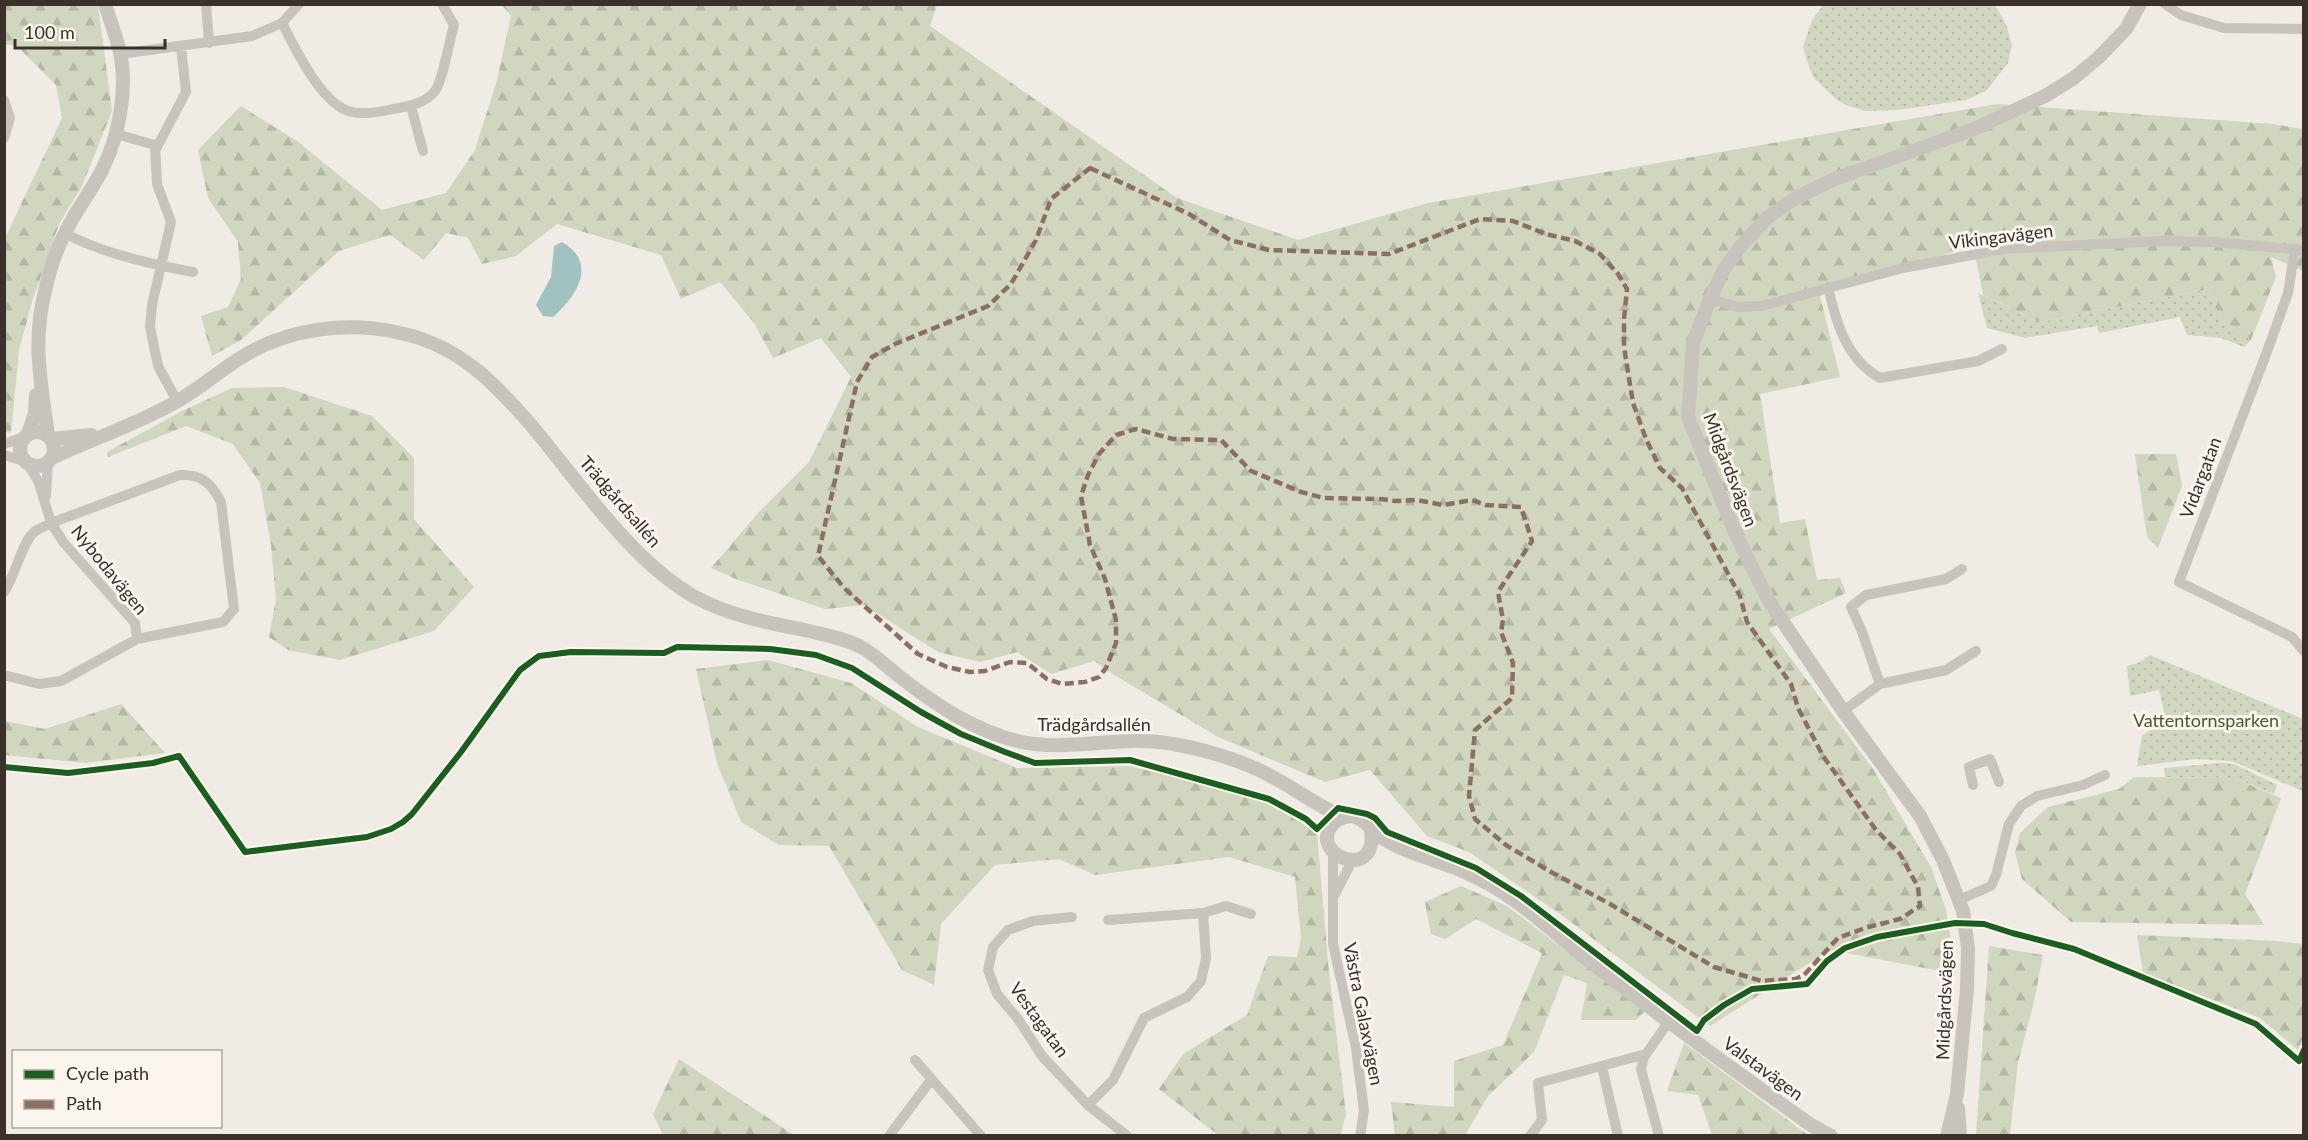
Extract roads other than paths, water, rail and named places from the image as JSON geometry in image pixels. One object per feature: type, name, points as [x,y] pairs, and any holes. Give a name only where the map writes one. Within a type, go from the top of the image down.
[{"type":"street","points":[[26,462],[20,446],[35,413],[37,340],[45,290],[65,233],[103,167],[116,134],[122,74],[120,54],[105,4]]},
{"type":"street","points":[[206,4],[209,43]]},
{"type":"street","points":[[120,54],[252,36],[282,23],[299,4]]},
{"type":"street","points":[[282,23],[298,56],[316,83],[332,101],[350,112],[375,112],[411,106],[427,99],[436,90],[454,25],[442,4]]},
{"type":"street","name":"Midgårdsvägen","points":[[1947,1136],[1957,1094],[1967,989],[1968,958],[1963,911],[1943,860],[1920,816],[1844,711],[1769,601],[1736,535],[1689,417],[1693,343],[1724,269],[1740,247],[1768,217],[1794,199],[1832,180],[1974,129],[2045,96],[2073,78],[2099,57],[2126,29],[2140,4]]},
{"type":"street","points":[[2165,4],[2181,15],[2224,28],[2304,29]]},
{"type":"street","points":[[177,401],[158,366],[150,327],[152,305],[171,222],[157,184],[156,149],[186,92],[181,47]]},
{"type":"street","points":[[4,100],[10,118],[4,138]]},
{"type":"street","points":[[411,106],[423,151]]},
{"type":"street","points":[[116,134],[155,145],[156,149]]},
{"type":"street","points":[[65,233],[78,240],[161,266],[193,272]]},
{"type":"street","name":"Vikingavägen","points":[[1710,299],[1738,307],[1762,306],[1903,268],[2004,249],[2162,241],[2213,242],[2300,249]]},
{"type":"street","name":"Vidargatan","points":[[2300,249],[2272,338],[2179,582],[2292,637],[2303,650]]},
{"type":"street","points":[[1828,287],[1836,322],[1845,340],[1858,362],[1880,378],[1978,361],[2002,349]]},
{"type":"street","name":"Trädgårdsallén","points":[[50,460],[177,401],[246,354],[288,336],[308,331],[352,328],[401,333],[440,345],[460,356],[499,388],[622,536],[648,563],[698,598],[738,616],[830,636],[860,646],[934,704],[975,727],[1017,741],[1045,745],[1082,746],[1134,741],[1173,743],[1252,766],[1343,817]]},
{"type":"street","points":[[4,455],[38,466],[50,460],[54,448],[49,437],[38,369]]},
{"type":"street","points":[[4,444],[39,432],[49,437]]},
{"type":"street","name":"Trädgårdsallén","points":[[49,437],[75,438],[110,432]]},
{"type":"street","name":"Nybodavägen","points":[[46,503],[50,460]]},
{"type":"street","name":"Nybodavägen","points":[[4,675],[39,684],[62,681],[137,639],[135,623],[64,543],[51,523],[39,483],[26,462]]},
{"type":"street","points":[[51,523],[180,475],[200,477],[213,487],[221,502],[234,609],[223,622],[137,639]]},
{"type":"street","name":"Nybodavägen","points":[[4,592],[13,580],[24,547],[34,532],[51,523]]},
{"type":"street","points":[[1880,684],[1851,607],[1866,596],[1946,579],[1962,569]]},
{"type":"street","points":[[1844,711],[1880,684],[1946,670],[1976,651]]},
{"type":"street","points":[[1973,785],[1969,766],[1990,759],[1999,782]]},
{"type":"street","points":[[1959,900],[1991,886],[2009,824],[2021,806],[2037,796],[2083,785],[2105,775]]},
{"type":"street","name":"Trädgårdsallén","points":[[1302,794],[1325,821],[1329,832]]},
{"type":"street","name":"Valstavägen","points":[[1343,817],[1354,816],[1365,821],[1379,837],[1408,852],[1447,864],[1478,878],[1514,899],[1588,960],[1669,1021],[1811,1125],[1831,1136]]},
{"type":"street","points":[[1343,817],[1334,823],[1329,832],[1328,843],[1341,859],[1352,861],[1362,858],[1369,850],[1373,840],[1371,830]]},
{"type":"street","name":"Valstavägen","points":[[1369,850],[1408,852]]},
{"type":"street","name":"Västra Galaxvägen","points":[[1333,852],[1333,944],[1356,1048],[1364,1112],[1360,1136]]},
{"type":"street","name":"Västra Galaxvägen","points":[[1332,899],[1352,861]]},
{"type":"street","points":[[1108,920],[1203,913],[1226,906],[1251,914]]},
{"type":"street","points":[[1088,1105],[1113,1080],[1144,1018],[1187,996],[1200,981],[1206,958],[1203,913]]},
{"type":"street","name":"Vestagatan","points":[[1072,917],[1033,921],[1008,930],[993,947],[988,970],[997,994],[1018,1019],[1042,1056],[1088,1105],[1127,1136]]},
{"type":"street","points":[[1659,1136],[1641,1069],[1646,1054],[1669,1021]]},
{"type":"street","points":[[1530,1136],[1542,1120],[1538,1083],[1646,1054]]},
{"type":"street","points":[[915,1060],[981,1136]]},
{"type":"street","points":[[1602,1067],[1618,1136]]},
{"type":"street","points":[[889,1136],[931,1080]]},
{"type":"street","name":"Midgårdsvägen","points":[[1957,1094],[1960,1136]]},
{"type":"water","points":[[562,242],[573,250],[579,260],[580,280],[576,290],[562,309],[553,317],[543,316],[536,305],[551,277],[554,246]]},
{"type":"park label","name":"Vattentornsparken","points":[[2206,721]]}]
